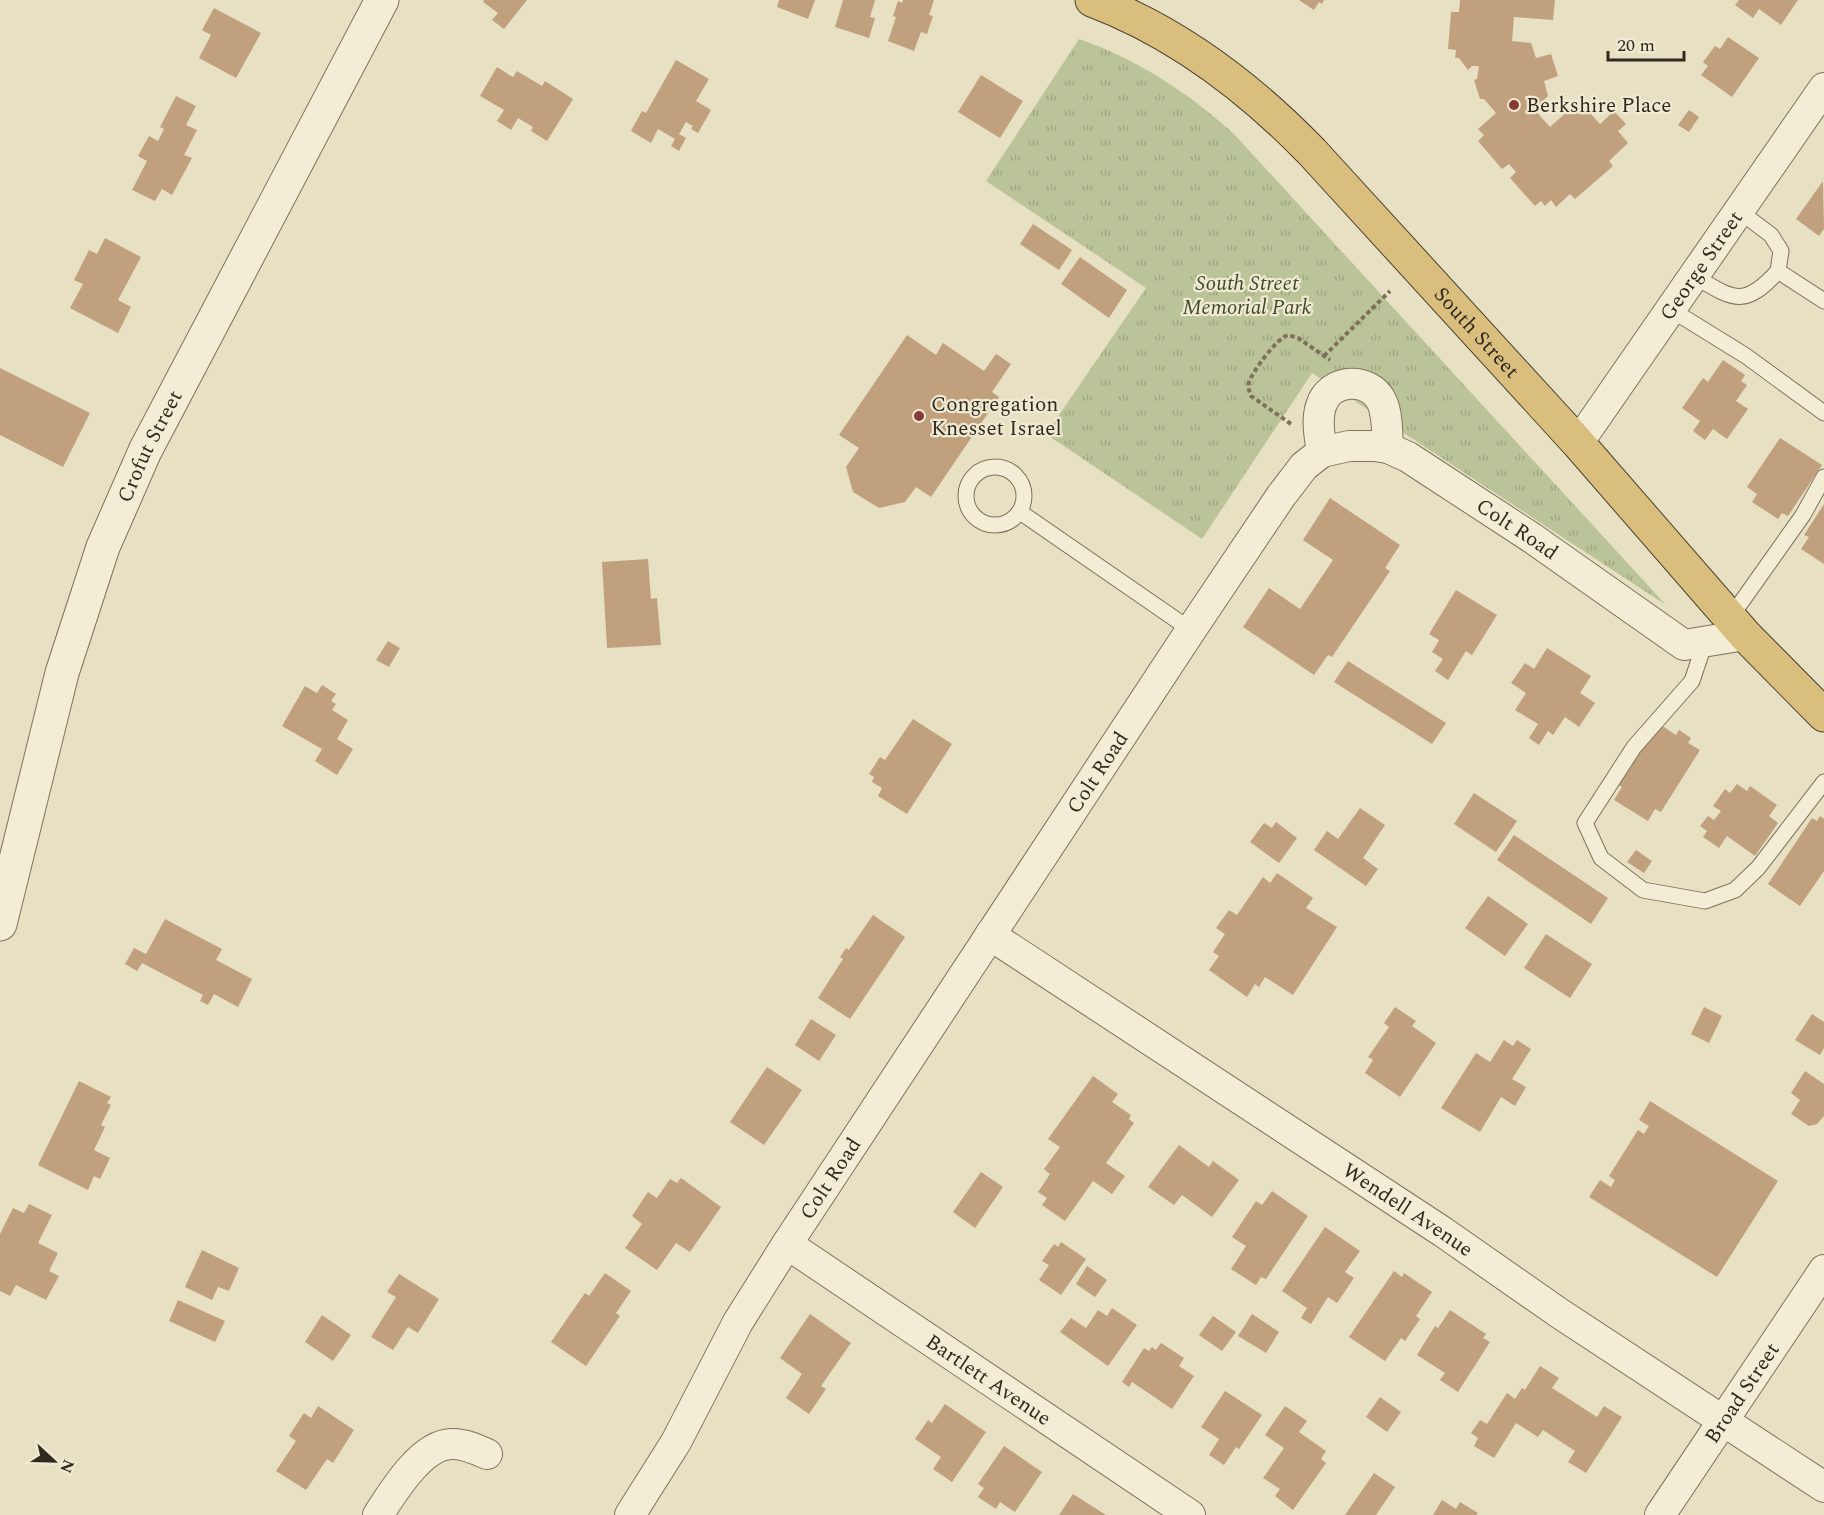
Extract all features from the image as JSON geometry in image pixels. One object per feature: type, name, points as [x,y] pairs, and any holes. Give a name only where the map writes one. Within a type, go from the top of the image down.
[{"type":"highway","name":"South Street","points":[[1092,0],[1152,27],[1191,51],[1229,76],[1281,120],[1578,443],[1737,626],[1824,715]]},
{"type":"street","name":"Crofut Street","points":[[0,924],[62,672],[104,547],[145,451],[382,0]]},
{"type":"street","name":"George Street","points":[[1578,443],[1824,88]]},
{"type":"street","points":[[1321,444],[1319,412],[1322,402],[1332,390],[1349,384],[1361,384],[1370,389],[1385,409],[1388,448]]},
{"type":"street","name":"Colt Road","points":[[630,1515],[676,1442],[738,1322],[787,1244],[1191,630],[1281,496],[1321,444],[1388,448],[1408,457],[1444,479],[1684,645],[1705,642],[1737,626]]},
{"type":"street","name":"Wendell Avenue","points":[[990,935],[1443,1232],[1559,1313],[1824,1487]]},
{"type":"street","name":"Bartlett Avenue","points":[[787,1244],[1190,1515]]},
{"type":"street","name":"Broad Street","points":[[1660,1515],[1824,1270]]},
{"type":"street","points":[[378,1515],[415,1465],[435,1449],[451,1444],[462,1445],[487,1454]]},
{"type":"lane","points":[[1694,276],[1724,294],[1743,297],[1763,288],[1778,271],[1781,251],[1771,235],[1739,211]]},
{"type":"lane","points":[[1778,271],[1824,301]]},
{"type":"lane","points":[[1671,309],[1746,356],[1824,413]]},
{"type":"lane","points":[[1737,626],[1824,477]]},
{"type":"lane","points":[[1020,512],[1191,630]]},
{"type":"lane","points":[[1705,642],[1692,681],[1634,747],[1585,823],[1601,858],[1643,890],[1705,901],[1735,890],[1758,868],[1824,782]]},
{"type":"path","points":[[1324,356],[1389,291]]},
{"type":"path","points":[[1321,444],[1255,400],[1248,388],[1251,378],[1282,336],[1295,336],[1338,366],[1349,384]]},
{"type":"green space","name":"South Street Memorial Park","points":[[1079,39],[1121,56],[1160,78],[1198,104],[1233,133],[1666,605],[1312,373],[1202,539],[1046,434],[1146,288],[986,181]]},
{"type":"building","points":[[484,0],[527,0],[504,29],[492,20],[498,13],[483,2]]},
{"type":"building","points":[[779,0],[815,0],[808,19],[777,7]]},
{"type":"building","points":[[843,0],[875,0],[870,17],[875,18],[869,38],[835,27]]},
{"type":"building","points":[[903,0],[934,0],[929,15],[933,16],[927,34],[921,32],[914,51],[888,41],[896,17],[893,16],[898,1],[902,3]]},
{"type":"building","points":[[1299,0],[1324,0],[1322,4],[1319,2],[1314,10]]},
{"type":"building","name":"Berkshire Place","points":[[1460,0],[1555,0],[1553,20],[1514,17],[1512,41],[1531,43],[1536,58],[1551,54],[1558,76],[1544,81],[1548,96],[1534,109],[1550,127],[1579,101],[1600,124],[1614,111],[1626,124],[1618,131],[1628,143],[1609,161],[1613,166],[1575,199],[1570,194],[1556,207],[1551,200],[1545,206],[1541,201],[1535,206],[1510,178],[1516,172],[1509,164],[1502,169],[1478,141],[1484,135],[1478,129],[1496,113],[1484,99],[1480,99],[1474,80],[1477,79],[1479,66],[1472,66],[1468,70],[1459,58],[1455,58],[1456,50],[1448,49],[1451,12],[1459,12]]},
{"type":"building","points":[[1739,0],[1798,0],[1781,25],[1759,9],[1753,18],[1735,5]]},
{"type":"building","points":[[214,8],[261,33],[236,78],[199,58],[211,35],[202,30]]},
{"type":"building","points":[[1728,37],[1759,58],[1732,97],[1701,75],[1708,66],[1703,62],[1715,46],[1720,49]]},
{"type":"building","points":[[676,60],[709,79],[696,101],[711,110],[698,133],[686,122],[679,134],[686,138],[679,151],[671,146],[675,139],[658,129],[651,143],[631,131],[642,111],[646,113]]},
{"type":"building","points":[[497,67],[513,77],[517,71],[542,86],[545,81],[573,99],[547,141],[531,131],[533,127],[518,118],[511,130],[497,121],[504,110],[480,96]]},
{"type":"building","points":[[981,75],[1023,101],[1000,138],[958,112]]},
{"type":"building","points":[[176,96],[196,106],[186,125],[197,130],[184,155],[192,158],[172,195],[162,189],[155,201],[132,190],[147,161],[138,156],[149,136],[158,141],[164,129],[160,127]]},
{"type":"building","points":[[1689,110],[1699,117],[1689,132],[1678,125]]},
{"type":"building","points":[[1823,181],[1824,229],[1819,236],[1796,219]]},
{"type":"building","points":[[1033,224],[1072,250],[1059,270],[1020,244]]},
{"type":"building","points":[[105,238],[141,257],[118,300],[131,307],[118,333],[70,308],[83,284],[74,280],[89,250],[97,254]]},
{"type":"building","points":[[1080,257],[1127,290],[1109,318],[1061,284]]},
{"type":"building","name":"Congregation Knesset Israel","points":[[907,335],[936,355],[943,343],[984,371],[996,354],[1011,364],[992,392],[999,397],[931,497],[916,487],[905,502],[879,508],[853,492],[846,467],[859,448],[839,435]]},
{"type":"building","points":[[1723,360],[1745,375],[1741,381],[1747,385],[1736,401],[1748,409],[1727,439],[1713,429],[1705,440],[1693,431],[1700,421],[1682,408],[1703,378],[1708,382]]},
{"type":"building","points":[[0,368],[90,413],[63,467],[0,435]]},
{"type":"building","points":[[1780,438],[1822,465],[1788,516],[1782,513],[1778,519],[1752,502],[1757,494],[1747,487]]},
{"type":"building","points":[[1330,498],[1400,545],[1385,568],[1390,571],[1332,657],[1328,655],[1314,675],[1243,627],[1269,588],[1300,609],[1333,560],[1303,540]]},
{"type":"building","points":[[1824,504],[1824,564],[1801,549],[1809,537],[1804,535]]},
{"type":"building","points":[[648,559],[651,599],[657,598],[661,645],[607,648],[602,562]]},
{"type":"building","points":[[1456,590],[1497,615],[1472,655],[1466,651],[1448,680],[1435,671],[1443,659],[1432,652],[1439,640],[1429,634]]},
{"type":"building","points":[[388,641],[400,648],[389,667],[376,660]]},
{"type":"building","points":[[1547,648],[1591,676],[1580,693],[1595,703],[1579,727],[1565,717],[1553,735],[1548,731],[1539,745],[1529,738],[1538,724],[1515,710],[1526,693],[1511,683],[1525,663],[1534,669]]},
{"type":"building","points":[[1348,661],[1446,723],[1432,744],[1334,682]]},
{"type":"building","points":[[322,685],[336,694],[331,701],[336,704],[332,710],[348,720],[337,739],[353,749],[337,775],[315,761],[322,749],[282,726],[305,686],[317,693]]},
{"type":"building","points":[[913,719],[952,744],[907,814],[878,796],[882,788],[872,782],[874,777],[869,774],[880,757],[885,760]]},
{"type":"building","points":[[1658,723],[1676,735],[1679,730],[1691,738],[1688,743],[1700,750],[1661,812],[1655,809],[1648,821],[1614,800],[1622,787],[1618,785]]},
{"type":"building","points":[[1737,784],[1747,791],[1750,786],[1777,805],[1769,816],[1778,823],[1755,856],[1727,836],[1719,848],[1703,837],[1707,831],[1700,826],[1708,816],[1714,820],[1721,811],[1713,806],[1725,789],[1730,793]]},
{"type":"building","points":[[1474,793],[1517,821],[1496,852],[1454,824]]},
{"type":"building","points":[[1360,808],[1385,825],[1363,858],[1378,869],[1366,886],[1314,850],[1327,831],[1338,839]]},
{"type":"building","points":[[1820,816],[1824,819],[1824,871],[1800,906],[1768,884],[1812,818],[1817,821]]},
{"type":"building","points":[[1276,822],[1297,838],[1279,863],[1250,842],[1264,823],[1272,828]]},
{"type":"building","points":[[1514,835],[1608,898],[1591,924],[1497,860]]},
{"type":"building","points":[[1636,850],[1652,861],[1644,873],[1627,862]]},
{"type":"building","points":[[1277,873],[1313,898],[1306,908],[1337,927],[1293,995],[1265,977],[1259,987],[1255,984],[1247,997],[1209,970],[1219,956],[1213,952],[1225,934],[1216,928],[1229,910],[1237,915],[1263,877],[1270,883]]},
{"type":"building","points":[[1488,896],[1528,924],[1505,956],[1465,928]]},
{"type":"building","points":[[873,915],[905,937],[850,1019],[818,998],[843,959],[840,957],[846,948],[849,950]]},
{"type":"building","points":[[165,919],[222,949],[216,960],[252,979],[238,1007],[214,994],[208,1005],[200,1001],[203,995],[142,963],[137,971],[125,964],[134,948],[146,954]]},
{"type":"building","points":[[1546,934],[1592,964],[1570,998],[1524,968]]},
{"type":"building","points":[[1395,1007],[1416,1021],[1412,1026],[1436,1043],[1400,1097],[1365,1073],[1373,1060],[1368,1057],[1389,1027],[1384,1023]]},
{"type":"building","points":[[1704,1007],[1722,1016],[1709,1043],[1691,1034]]},
{"type":"building","points":[[1812,1014],[1824,1022],[1824,1048],[1820,1055],[1795,1040]]},
{"type":"building","points":[[811,1019],[836,1035],[819,1061],[795,1045]]},
{"type":"building","points":[[1504,1040],[1513,1046],[1517,1040],[1531,1049],[1512,1079],[1526,1087],[1515,1106],[1501,1097],[1480,1132],[1441,1108],[1476,1053],[1490,1062]]},
{"type":"building","points":[[767,1067],[802,1090],[764,1145],[730,1122]]},
{"type":"building","points":[[1805,1071],[1824,1084],[1824,1116],[1817,1124],[1809,1126],[1791,1114],[1800,1100],[1791,1093]]},
{"type":"building","points":[[1093,1076],[1118,1094],[1112,1102],[1131,1115],[1129,1119],[1134,1123],[1106,1163],[1125,1176],[1112,1194],[1093,1181],[1065,1221],[1042,1205],[1047,1198],[1038,1192],[1050,1174],[1044,1169],[1060,1147],[1048,1139]]},
{"type":"building","points":[[79,1081],[111,1097],[107,1103],[111,1105],[101,1125],[105,1127],[94,1150],[110,1158],[100,1179],[94,1176],[88,1190],[38,1165]]},
{"type":"building","points":[[1650,1101],[1778,1181],[1717,1277],[1589,1197],[1600,1180],[1611,1187],[1615,1180],[1609,1176],[1638,1130],[1644,1134],[1649,1126],[1639,1120]]},
{"type":"building","points":[[1179,1145],[1209,1167],[1213,1161],[1239,1180],[1212,1217],[1182,1195],[1174,1205],[1148,1187]]},
{"type":"building","points":[[981,1172],[1003,1187],[975,1228],[953,1212]]},
{"type":"building","points":[[681,1178],[721,1207],[690,1252],[676,1243],[657,1270],[625,1248],[642,1224],[632,1216],[648,1192],[657,1198],[670,1179],[677,1183]]},
{"type":"building","points":[[1272,1191],[1308,1216],[1266,1279],[1261,1277],[1256,1285],[1231,1269],[1246,1246],[1232,1237],[1256,1201],[1262,1205]]},
{"type":"building","points":[[29,1204],[52,1215],[38,1243],[58,1253],[49,1271],[59,1276],[46,1300],[16,1285],[10,1296],[0,1291],[0,1234],[13,1208],[24,1213]]},
{"type":"building","points":[[1325,1227],[1360,1251],[1345,1272],[1354,1278],[1337,1303],[1328,1297],[1311,1324],[1301,1318],[1307,1308],[1282,1291]]},
{"type":"building","points":[[1061,1242],[1086,1259],[1061,1295],[1039,1280],[1049,1265],[1042,1261],[1054,1244],[1058,1247]]},
{"type":"building","points":[[202,1250],[239,1268],[229,1291],[218,1287],[212,1300],[185,1287]]},
{"type":"building","points":[[1087,1266],[1107,1280],[1095,1297],[1076,1284]]},
{"type":"building","points":[[1394,1271],[1402,1277],[1404,1273],[1432,1292],[1416,1316],[1420,1319],[1405,1341],[1401,1338],[1385,1361],[1349,1337]]},
{"type":"building","points":[[605,1273],[631,1291],[616,1313],[620,1316],[586,1366],[551,1342],[585,1293],[589,1296]]},
{"type":"building","points":[[399,1274],[439,1299],[418,1333],[408,1327],[393,1350],[371,1337],[396,1297],[387,1292]]},
{"type":"building","points":[[178,1300],[225,1321],[215,1342],[169,1321]]},
{"type":"building","points":[[1112,1308],[1137,1325],[1108,1366],[1060,1332],[1071,1318],[1086,1328],[1098,1310],[1107,1316]]},
{"type":"building","points":[[1450,1310],[1486,1334],[1483,1338],[1490,1342],[1458,1392],[1440,1380],[1445,1373],[1417,1355],[1435,1326],[1438,1328]]},
{"type":"building","points":[[810,1314],[851,1343],[821,1386],[826,1389],[809,1414],[786,1398],[802,1374],[780,1358]]},
{"type":"building","points":[[1252,1314],[1279,1332],[1266,1353],[1238,1336]]},
{"type":"building","points":[[322,1315],[351,1335],[333,1361],[305,1342]]},
{"type":"building","points":[[1213,1316],[1236,1332],[1222,1351],[1199,1335]]},
{"type":"building","points":[[1161,1343],[1184,1358],[1179,1366],[1194,1376],[1172,1409],[1132,1382],[1129,1387],[1122,1382],[1144,1348],[1149,1351],[1152,1347],[1156,1350]]},
{"type":"building","points":[[1540,1366],[1559,1378],[1552,1388],[1597,1417],[1604,1406],[1622,1417],[1586,1473],[1568,1462],[1575,1451],[1543,1430],[1538,1437],[1516,1423],[1494,1458],[1474,1446],[1478,1438],[1471,1433],[1480,1420],[1487,1424],[1507,1393],[1515,1399],[1522,1388],[1525,1390]]},
{"type":"building","points":[[1225,1391],[1262,1415],[1239,1449],[1236,1447],[1224,1465],[1209,1455],[1219,1439],[1201,1427]]},
{"type":"building","points":[[1380,1397],[1401,1412],[1387,1432],[1366,1417]]},
{"type":"building","points":[[945,1404],[986,1432],[952,1482],[933,1469],[941,1457],[915,1439],[928,1420],[932,1423]]},
{"type":"building","points":[[318,1406],[354,1430],[333,1463],[327,1459],[306,1490],[276,1471],[296,1441],[289,1436],[304,1413],[311,1418]]},
{"type":"building","points":[[1285,1406],[1307,1421],[1299,1432],[1326,1451],[1321,1459],[1326,1463],[1293,1510],[1275,1496],[1280,1489],[1263,1478],[1284,1448],[1265,1435]]},
{"type":"building","points":[[1004,1446],[1042,1472],[1015,1512],[1000,1502],[996,1509],[978,1497],[984,1488],[978,1484]]},
{"type":"building","points":[[1374,1473],[1395,1487],[1376,1515],[1345,1515]]},
{"type":"building","points":[[1073,1494],[1106,1515],[1059,1515]]},
{"type":"building","points":[[1442,1500],[1456,1509],[1460,1502],[1478,1513],[1476,1515],[1433,1515]]},
{"type":"place","name":"Berkshire Place","points":[[1514,105]]},
{"type":"place","name":"Congregation Knesset Israel","points":[[919,416]]}]
